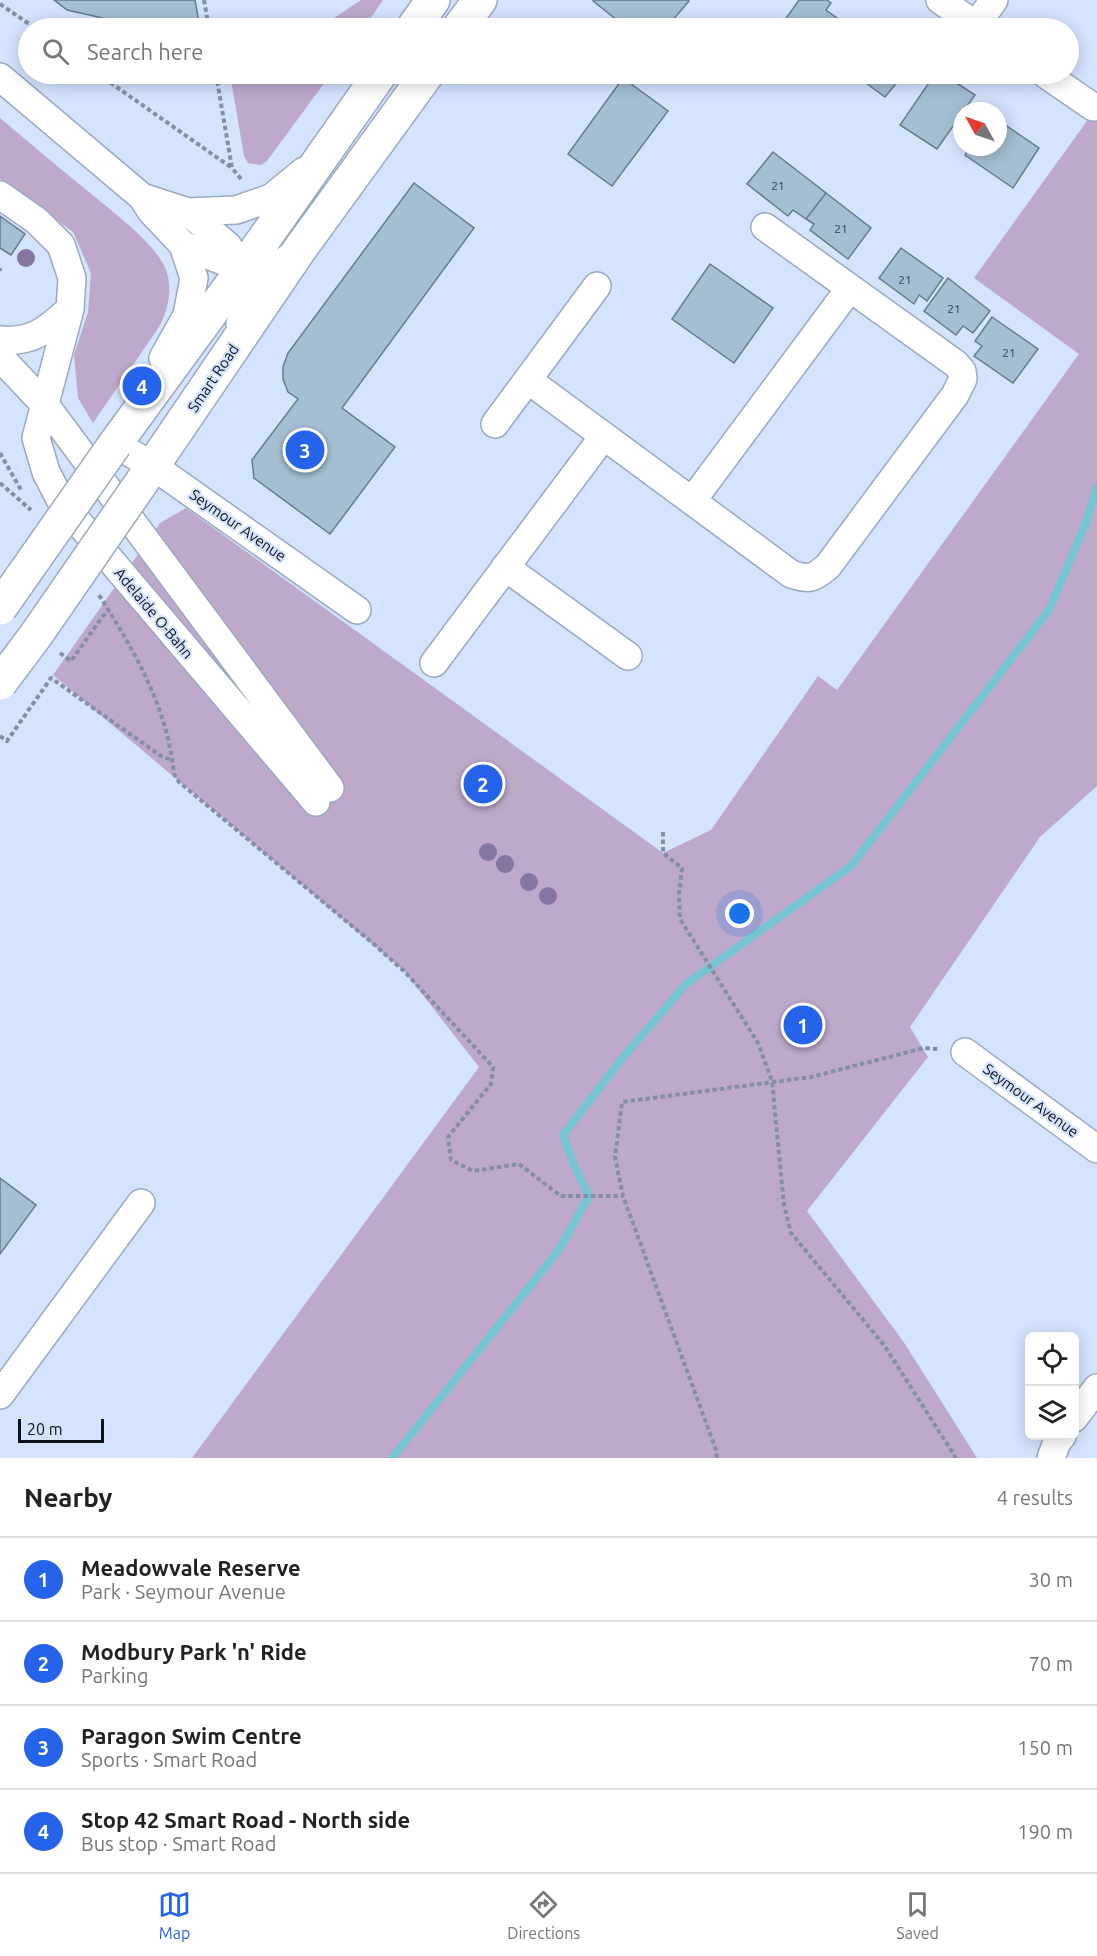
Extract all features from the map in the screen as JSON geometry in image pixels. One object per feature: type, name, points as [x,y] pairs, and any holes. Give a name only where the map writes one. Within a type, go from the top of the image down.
[{"type":"main road","points":[[420,18],[433,0]]},
{"type":"main road","points":[[466,18],[480,0]]},
{"type":"main road","points":[[0,608],[373,84]]},
{"type":"main road","name":"Smart Road","points":[[0,683],[146,476],[300,249],[420,84]]},
{"type":"street","points":[[940,0],[965,18]]},
{"type":"street","points":[[983,18],[994,0]]},
{"type":"street","points":[[0,77],[142,197],[151,211],[183,245],[194,278],[187,315],[115,444]]},
{"type":"street","points":[[142,197],[188,212],[236,210],[271,198],[302,174],[372,84]]},
{"type":"street","points":[[1060,84],[1093,107]]},
{"type":"street","name":"Adelaide O-Bahn","points":[[0,195],[37,221],[61,245],[72,278],[70,309],[46,406],[36,438],[46,472],[62,503],[323,795],[46,406],[0,357]]},
{"type":"street","points":[[188,212],[228,246],[243,268],[253,294],[233,339],[199,398]]},
{"type":"street","points":[[528,380],[791,574],[803,578],[816,577],[828,566],[948,404],[963,379],[962,371],[956,364],[765,227]]},
{"type":"street","points":[[183,245],[243,268],[270,271],[300,249]]},
{"type":"street","points":[[495,424],[597,286]]},
{"type":"street","points":[[692,501],[850,288]]},
{"type":"street","points":[[0,340],[17,341],[47,330],[70,309]]},
{"type":"street","points":[[434,663],[603,437]]},
{"type":"street","name":"Seymour Avenue","points":[[115,444],[146,476],[357,610]]},
{"type":"street","points":[[506,567],[628,656]]},
{"type":"street","name":"Seymour Avenue","points":[[965,1052],[1097,1149]]},
{"type":"street","points":[[0,1395],[141,1203]]},
{"type":"street","points":[[1079,1411],[1097,1388]]},
{"type":"street","points":[[1051,1458],[1059,1440]]},
{"type":"path","points":[[204,0],[207,18]]},
{"type":"path","points":[[0,4],[20,18]]},
{"type":"path","points":[[112,84],[232,168],[245,184]]},
{"type":"path","points":[[218,84],[232,168]]},
{"type":"path","points":[[0,453],[33,512],[0,483]]},
{"type":"path","points":[[95,588],[149,682],[164,720],[174,774],[179,782],[404,971],[493,1067],[491,1084],[448,1137],[451,1160],[473,1171],[519,1164],[561,1196],[623,1197]]},
{"type":"path","points":[[54,649],[71,662],[103,616],[109,611]]},
{"type":"path","points":[[0,736],[7,741],[51,678],[161,756],[172,760]]},
{"type":"path","points":[[663,832],[663,853],[681,868],[680,919],[758,1043],[772,1081],[784,1205],[791,1233],[884,1345],[956,1458]]},
{"type":"path","points":[[717,1458],[623,1197],[615,1157],[622,1102],[811,1077],[924,1048],[965,1052]]},
{"type":"shaded area","points":[[361,0],[383,0],[371,18],[334,18]]},
{"type":"shaded area","points":[[232,84],[324,84],[267,161],[261,165],[248,163],[244,156]]},
{"type":"shaded area","points":[[1097,107],[1097,786],[1040,837],[910,1027],[928,1057],[807,1211],[903,1341],[977,1458],[192,1458],[479,1067],[404,971],[53,675],[160,523],[186,508],[663,853],[711,830],[818,676],[837,690],[1079,354],[974,278]]},
{"type":"shaded area","points":[[0,118],[143,238],[166,270],[169,292],[162,321],[93,423],[78,398],[74,355],[88,312],[91,273],[73,232],[0,179]]},
{"type":"building","points":[[54,0],[195,0],[198,18],[103,18],[67,10]]},
{"type":"building","points":[[799,0],[827,0],[831,3],[826,10],[837,18],[786,18]]},
{"type":"building","points":[[593,1],[689,1],[675,18],[614,18]]},
{"type":"building","points":[[619,84],[631,84],[668,111],[612,186],[568,154]]},
{"type":"building","points":[[867,84],[896,84],[885,97]]},
{"type":"building","points":[[928,84],[958,84],[975,95],[970,102],[953,102],[953,126],[937,149],[900,125]]},
{"type":"building","points":[[1007,126],[1039,148],[1013,188],[966,156],[1007,156]]},
{"type":"building","points":[[773,152],[826,193],[806,219],[793,210],[788,216],[747,184]]},
{"type":"building","points":[[414,183],[474,228],[342,408],[395,447],[330,534],[254,478],[252,460],[298,399],[288,392],[283,379],[283,367],[288,353]]},
{"type":"building","points":[[826,193],[871,228],[848,259],[810,230],[814,224],[806,219]]},
{"type":"building","points":[[0,216],[25,234],[11,255],[0,248]]},
{"type":"building","points":[[901,248],[943,278],[927,301],[919,295],[914,304],[879,278]]},
{"type":"building","points":[[710,264],[773,308],[734,363],[672,319]]},
{"type":"building","points":[[948,278],[990,311],[973,333],[963,326],[956,335],[924,311]]},
{"type":"building","points":[[992,317],[1038,349],[1013,383],[974,356],[982,346],[975,341]]},
{"type":"building","points":[[0,1178],[36,1205],[0,1254]]},
{"type":"waterway","points":[[392,1458],[558,1251],[589,1196],[575,1168],[563,1135],[620,1061],[686,984],[851,866],[1049,610],[1085,525],[1097,487]]},
{"type":"place","name":"Stop 42 Smart Road - North side","points":[[142,386]]},
{"type":"place","name":"Paragon Swim Centre","points":[[305,450]]},
{"type":"place","name":"Modbury Park 'n' Ride","points":[[483,784]]},
{"type":"place","name":"Meadowvale Reserve","points":[[803,1025]]}]
